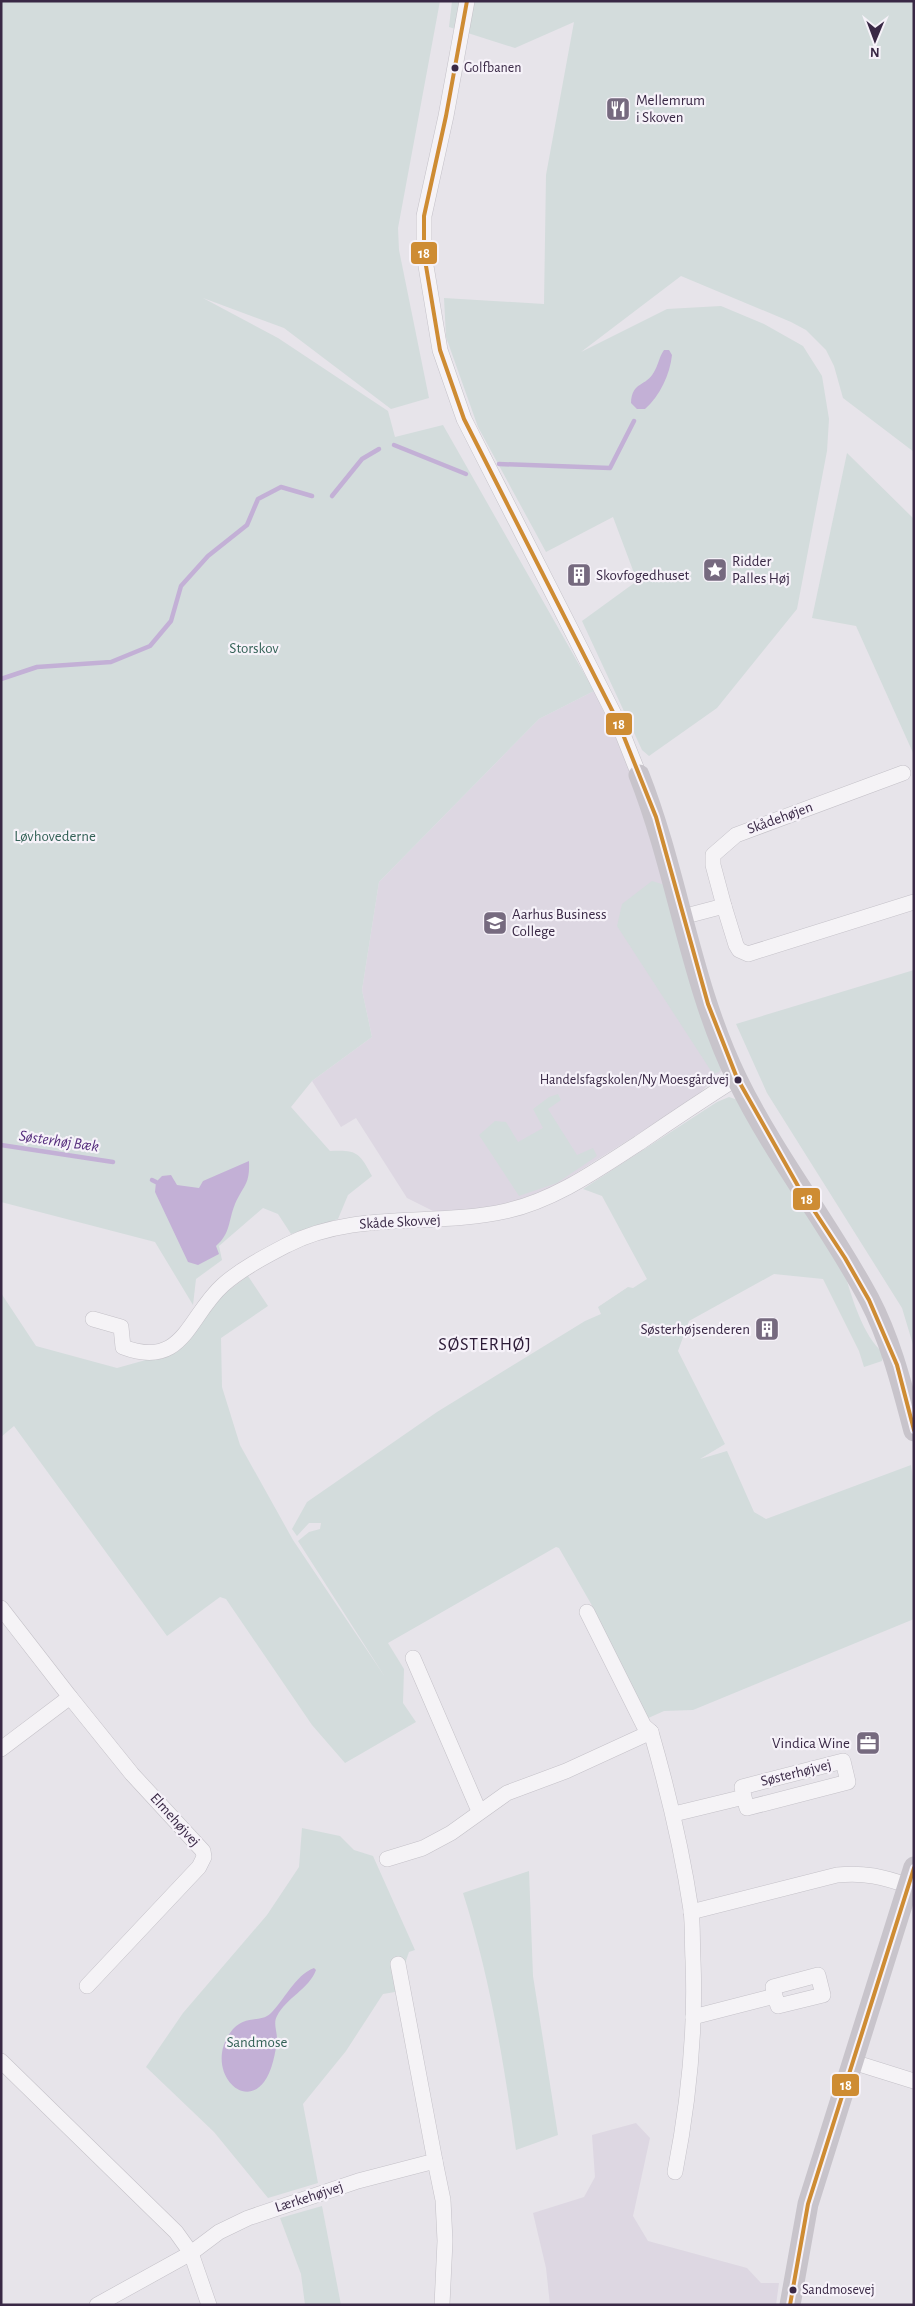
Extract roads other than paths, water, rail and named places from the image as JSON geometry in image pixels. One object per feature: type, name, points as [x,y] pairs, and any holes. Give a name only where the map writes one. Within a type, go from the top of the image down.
[{"type":"street","points":[[467,1],[446,116],[424,216],[424,254],[440,350],[464,419],[618,722],[656,817],[682,917],[708,1004],[736,1078],[798,1186],[845,1258],[869,1300],[897,1365],[914,1431]]},
{"type":"street","name":"Skådehøjen","points":[[903,773],[736,835],[713,855],[713,864],[736,945],[738,950],[748,954],[914,902]]},
{"type":"street","points":[[682,917],[724,906]]},
{"type":"street","name":"Skåde Skovvej","points":[[93,1319],[121,1327],[123,1347],[140,1354],[157,1352],[172,1346],[185,1336],[203,1306],[224,1284],[288,1244],[319,1232],[345,1226],[453,1219],[506,1211],[533,1202],[566,1189],[736,1078]]},
{"type":"street","name":"Elmehøjvej","points":[[1,1608],[132,1774],[199,1846],[204,1857],[199,1867],[87,1986]]},
{"type":"street","points":[[587,1612],[644,1726],[650,1732],[674,1814],[691,1912],[693,2017],[688,2110],[676,2172]]},
{"type":"street","points":[[413,1658],[479,1812]]},
{"type":"street","points":[[1,1749],[70,1697]]},
{"type":"street","points":[[387,1859],[423,1848],[450,1833],[507,1793],[566,1771],[650,1732]]},
{"type":"street","name":"Søsterhøjvej","points":[[843,1761],[848,1782],[747,1808],[744,1797],[742,1787],[843,1761]]},
{"type":"street","name":"Søsterhøjvej","points":[[674,1814],[744,1797]]},
{"type":"street","points":[[691,1912],[837,1875],[858,1873],[911,1876],[808,2204],[790,2305]]},
{"type":"street","points":[[398,1964],[443,2200],[445,2242],[442,2305]]},
{"type":"street","points":[[693,2017],[775,1996]]},
{"type":"street","points":[[1,2060],[144,2198],[176,2232],[190,2252],[209,2305]]},
{"type":"street","points":[[852,2062],[914,2081]]},
{"type":"street","name":"Lærkehøjvej","points":[[190,2252],[219,2232],[248,2218],[358,2181],[435,2161]]},
{"type":"street","points":[[97,2305],[190,2252]]},
{"type":"waterway","points":[[499,464],[610,468],[634,421]]},
{"type":"waterway","points":[[394,445],[466,474]]},
{"type":"waterway","points":[[332,496],[362,459],[379,449]]},
{"type":"waterway","points":[[1,679],[37,667],[111,662],[150,646],[171,621],[181,586],[208,556],[247,525],[258,499],[281,487],[312,496]]},
{"type":"waterway","name":"Søsterhøj Bæk","points":[[1,1145],[113,1162]]},
{"type":"waterway","name":"Søsterhøj Bæk","points":[[152,1180],[156,1182]]},
{"type":"place","name":"Golfbanen","points":[[455,68]]},
{"type":"place","name":"Mellemrum i Skoven","points":[[618,109]]},
{"type":"place","name":"Ridder Palles Høj","points":[[715,570]]},
{"type":"place","name":"Skovfogedhuset","points":[[579,575]]},
{"type":"place","name":"Aarhus Business College","points":[[495,923]]},
{"type":"place","name":"Handelsfagskolen/Ny Moesgårdvej","points":[[738,1080]]},
{"type":"place","name":"Søsterhøjsenderen","points":[[767,1329]]},
{"type":"place","name":"Vindica Wine","points":[[868,1743]]},
{"type":"place","name":"Sandmosevej","points":[[793,2290]]},
{"type":"district","name":"SØSTERHØJ","points":[[485,1345]]},
{"type":"park label","name":"Storskov","points":[[254,648]]},
{"type":"park label","name":"Løvhovederne","points":[[55,836]]},
{"type":"park label","name":"Sandmose","points":[[257,2042]]}]
